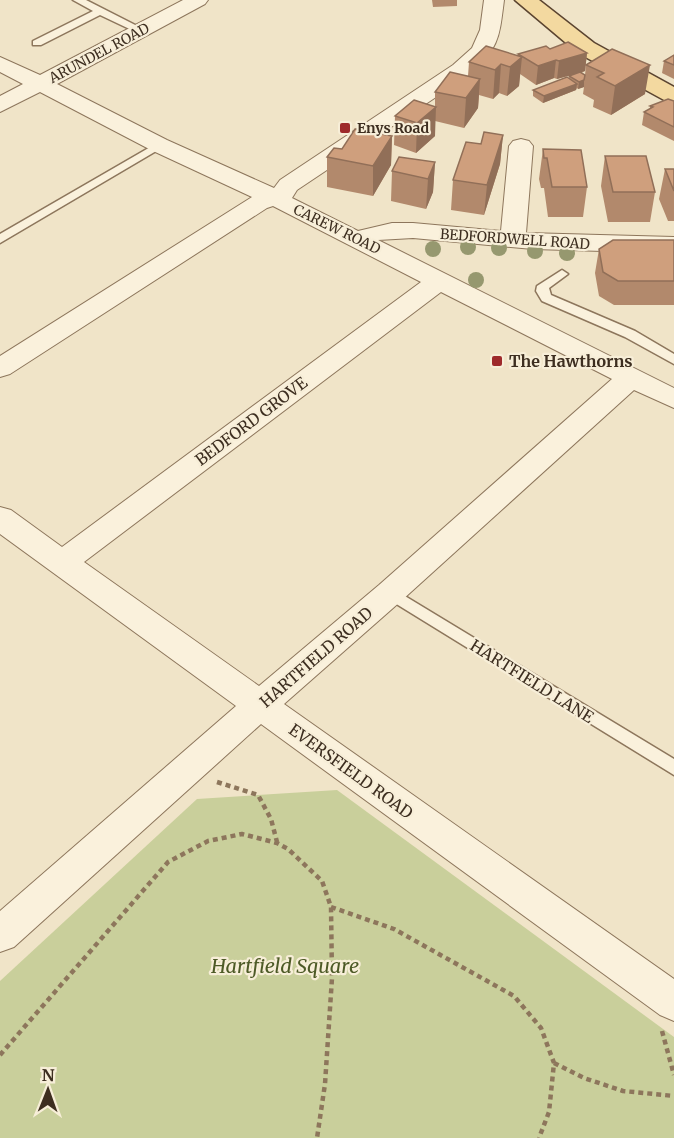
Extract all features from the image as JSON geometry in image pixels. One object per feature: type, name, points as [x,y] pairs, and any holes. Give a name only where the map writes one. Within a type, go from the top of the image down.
[{"type":"main road","points":[[526,0],[586,48],[674,96]]},
{"type":"street","name":"ARUNDEL ROAD","points":[[0,105],[198,0]]},
{"type":"street","points":[[0,368],[258,203],[280,197],[288,185],[461,70],[482,51],[490,30],[494,0]]},
{"type":"street","name":"CAREW ROAD","points":[[0,63],[159,145],[261,192],[280,197],[282,202],[674,399]]},
{"type":"street","points":[[513,240],[521,146]]},
{"type":"street","name":"BEDFORDWELL ROAD","points":[[358,239],[370,233],[392,230],[513,240],[674,244]]},
{"type":"street","name":"BEDFORD GROVE","points":[[63,562],[440,280]]},
{"type":"street","name":"HARTFIELD ROAD","points":[[0,935],[631,378]]},
{"type":"street","name":"EVERSFIELD ROAD","points":[[2,521],[63,562],[674,1002]]},
{"type":"lane","points":[[78,0],[142,31]]},
{"type":"lane","points":[[38,43],[100,11]]},
{"type":"lane","points":[[0,239],[159,145]]},
{"type":"lane","points":[[562,274],[543,286],[546,298],[630,334],[674,360]]},
{"type":"lane","name":"HARTFIELD LANE","points":[[390,593],[674,768]]},
{"type":"path","points":[[190,765],[224,786],[258,795],[271,819],[277,843]]},
{"type":"path","points":[[0,1055],[168,862],[207,841],[242,834],[277,843],[288,849],[322,881],[331,908],[332,978],[325,1084],[317,1138]]},
{"type":"path","points":[[331,908],[394,929],[462,964],[514,996],[542,1028],[554,1063],[549,1112],[539,1138]]},
{"type":"path","points":[[554,1063],[584,1078],[623,1091],[674,1096]]},
{"type":"green space","name":"Hartfield Square","points":[[337,790],[674,1037],[674,1138],[0,1138],[0,981],[197,799]]},
{"type":"building","points":[[568,42],[587,53],[538,66],[518,54],[546,46],[550,49]]},
{"type":"building","points":[[486,46],[522,57],[510,67],[501,64],[495,70],[469,62]]},
{"type":"building","points":[[612,49],[650,65],[615,86],[597,77],[604,73],[586,65]]},
{"type":"building","points":[[674,55],[674,65],[664,61]]},
{"type":"building","points":[[450,72],[480,79],[466,98],[435,92]]},
{"type":"building","points":[[580,72],[585,75],[584,80],[579,82],[569,76]]},
{"type":"building","points":[[567,77],[577,84],[544,96],[533,90]]},
{"type":"building","points":[[668,99],[674,101],[674,127],[644,112],[653,107],[650,106]]},
{"type":"building","points":[[414,100],[436,107],[417,123],[395,116]]},
{"type":"building","points":[[355,129],[392,136],[373,166],[327,157],[334,148],[342,149]]},
{"type":"building","points":[[484,132],[503,135],[487,185],[453,180],[466,142],[481,144]]},
{"type":"building","points":[[543,149],[581,150],[587,187],[552,187],[547,158],[544,158]]},
{"type":"building","points":[[605,156],[646,156],[655,192],[613,192]]},
{"type":"building","points":[[399,157],[435,162],[428,179],[392,171]]},
{"type":"building","points":[[665,169],[674,169],[674,191]]},
{"type":"building","points":[[613,240],[674,240],[674,281],[618,281],[603,272],[599,249]]},
{"type":"place","name":"Enys Road","points":[[345,128]]},
{"type":"place","name":"The Hawthorns","points":[[497,361]]}]
